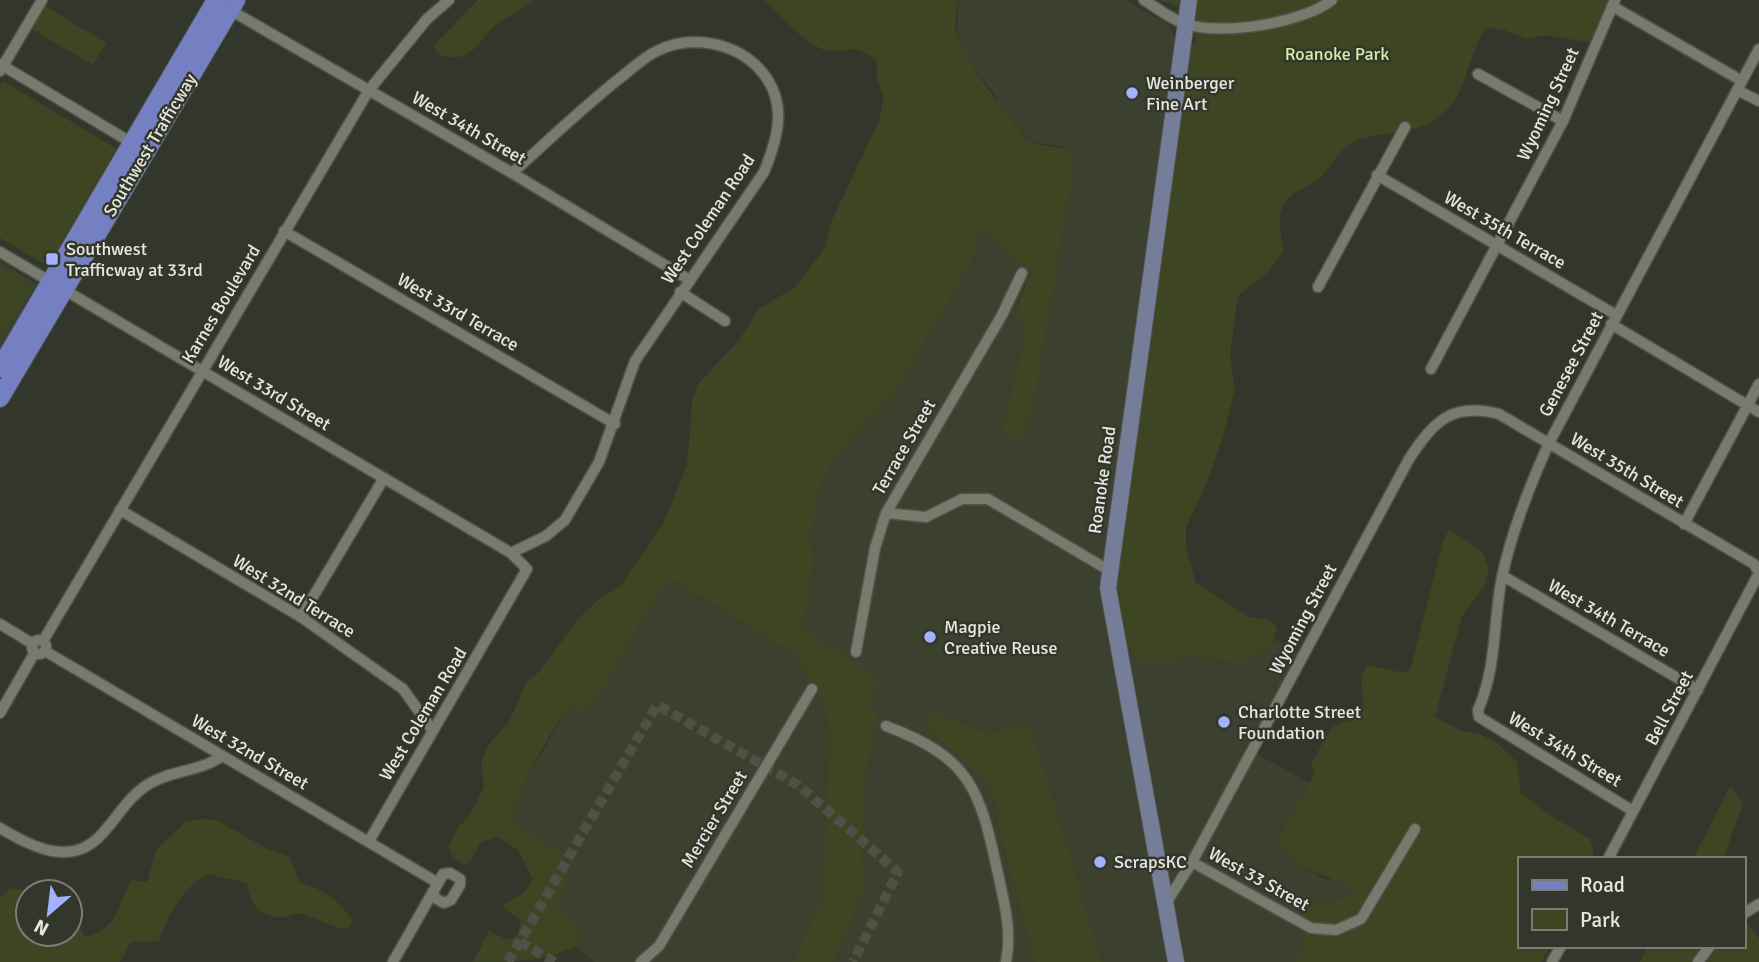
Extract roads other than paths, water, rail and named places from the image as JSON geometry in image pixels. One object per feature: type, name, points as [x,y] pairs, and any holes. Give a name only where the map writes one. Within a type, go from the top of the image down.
[{"type":"main road","name":"Southwest Trafficway","points":[[0,398],[132,143],[228,3]]},
{"type":"main road","name":"Southwest Trafficway","points":[[0,368],[57,286],[228,3]]},
{"type":"street","points":[[42,0],[1,67],[132,143]]},
{"type":"street","name":"Karnes Boulevard","points":[[0,713],[369,90],[427,19],[449,0]]},
{"type":"street","points":[[1144,0],[1186,24],[1225,29],[1283,21],[1332,0]]},
{"type":"street","name":"Roanoke Road","points":[[1176,962],[1109,605],[1110,571],[1189,0]]},
{"type":"street","name":"West 34th Street","points":[[228,3],[688,279]]},
{"type":"street","points":[[1614,3],[1740,85],[1759,101]]},
{"type":"street","name":"Wyoming Street","points":[[1431,369],[1563,121],[1614,3]]},
{"type":"street","name":"West Coleman Road","points":[[511,553],[546,536],[565,520],[599,463],[615,424],[635,361],[688,279],[764,172],[776,143],[780,117],[774,92],[762,71],[743,55],[724,46],[703,42],[682,43],[660,49],[590,102],[512,173]]},
{"type":"street","name":"Genesee Street","points":[[1479,717],[1478,710],[1493,664],[1503,576],[1520,509],[1549,443],[1759,49]]},
{"type":"street","points":[[1478,74],[1563,121]]},
{"type":"street","points":[[1318,287],[1405,127]]},
{"type":"street","name":"West 35th Terrace","points":[[1377,175],[1497,245],[1759,412]]},
{"type":"street","name":"West 33rd Terrace","points":[[284,231],[615,424]]},
{"type":"street","name":"West 33rd Street","points":[[0,252],[511,553],[527,569]]},
{"type":"street","name":"Terrace Street","points":[[856,652],[875,548],[886,513],[1002,315],[1022,273]]},
{"type":"street","points":[[680,292],[725,321]]},
{"type":"street","points":[[1684,524],[1759,384]]},
{"type":"street","name":"West 35th Street","points":[[1409,459],[1430,429],[1448,415],[1478,409],[1499,414],[1754,564],[1759,573]]},
{"type":"street","name":"Wyoming Street","points":[[1166,905],[1192,862],[1409,459]]},
{"type":"street","points":[[301,617],[384,478]]},
{"type":"street","points":[[886,513],[926,517],[962,499],[988,499],[1110,571]]},
{"type":"street","name":"West 32nd Terrace","points":[[120,510],[301,617],[403,690],[433,731]]},
{"type":"street","name":"West Coleman Road","points":[[369,841],[527,569]]},
{"type":"street","name":"Bell Street","points":[[1609,857],[1759,573]]},
{"type":"street","name":"West 34th Terrace","points":[[1503,576],[1698,690]]},
{"type":"street","name":"West 32nd Street","points":[[0,624],[369,841],[436,887],[393,962]]},
{"type":"street","name":"Mercier Street","points":[[641,962],[648,959],[660,944],[812,689]]},
{"type":"street","name":"West 34th Street","points":[[1479,717],[1633,811]]},
{"type":"street","points":[[886,726],[915,737],[943,754],[960,769],[976,792],[985,817],[1010,928],[1006,962]]},
{"type":"street","points":[[0,828],[31,846],[48,852],[67,852],[84,847],[98,838],[131,798],[146,786],[162,776],[213,763],[222,756]]},
{"type":"street","name":"West 33 Street","points":[[1192,862],[1311,928],[1336,930],[1361,919],[1415,829]]},
{"type":"tunnel","points":[[508,962],[657,705],[798,785],[898,872],[853,962]]},
{"type":"tunnel","points":[[520,942],[555,962]]},
{"type":"place","name":"Weinberger Fine Art","points":[[1132,93]]},
{"type":"place","name":"Southwest Trafficway at 33rd","points":[[52,259]]},
{"type":"place","name":"Magpie Creative Reuse","points":[[930,637]]},
{"type":"place","name":"Charlotte Street Foundation","points":[[1224,722]]},
{"type":"place","name":"ScrapsKC","points":[[1100,862]]},
{"type":"park label","name":"Roanoke Park","points":[[1337,54]]}]
